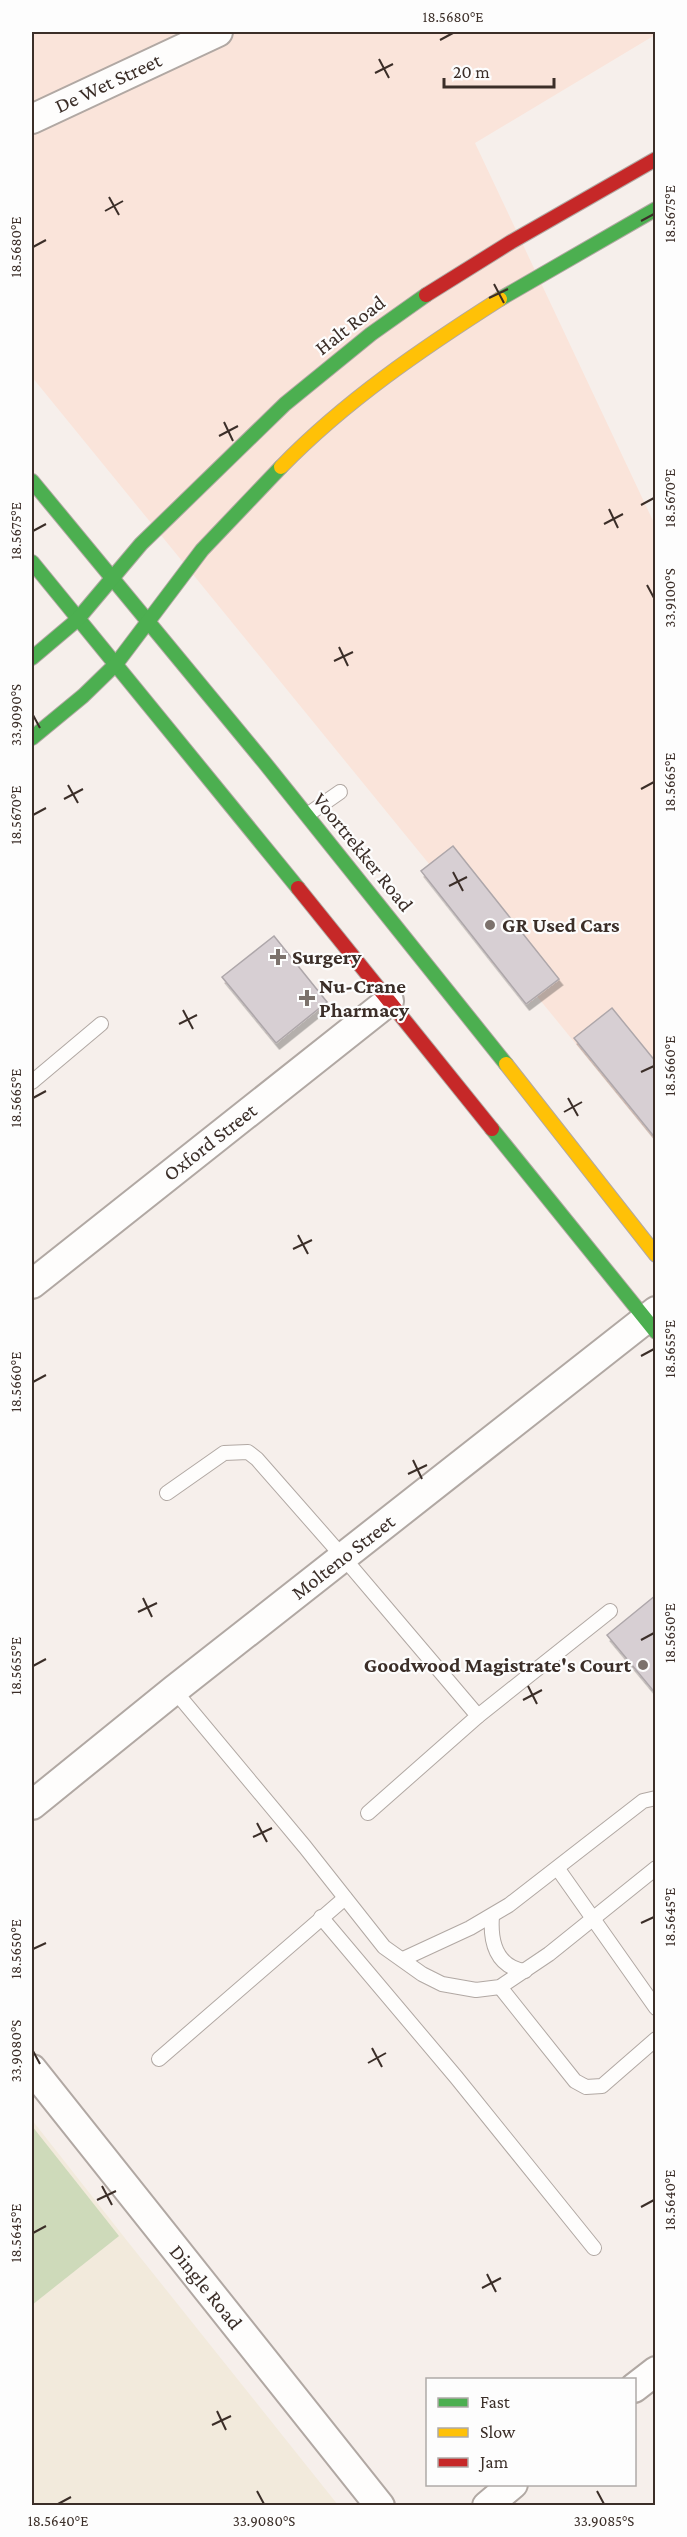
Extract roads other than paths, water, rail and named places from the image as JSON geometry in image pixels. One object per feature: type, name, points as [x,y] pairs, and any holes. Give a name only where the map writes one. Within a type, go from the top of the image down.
[{"type":"main road","name":"Halt Road","points":[[32,658],[78,619],[112,577],[169,516],[294,397],[404,310],[518,239],[656,159]]},
{"type":"main road","points":[[32,738],[83,696],[116,663],[202,550],[291,457],[336,415],[445,334],[536,277],[656,209]]},
{"type":"main road","name":"Voortrekker Road","points":[[32,481],[307,816],[656,1255]]},
{"type":"main road","points":[[32,562],[652,1321]]},
{"type":"street","name":"De Wet Street","points":[[32,119],[188,38],[218,32]]},
{"type":"street","name":"Oxford Street","points":[[32,1284],[389,1001]]},
{"type":"street","name":"Molteno Street","points":[[32,1805],[344,1557],[652,1321]]},
{"type":"street","name":"Dingle Road","points":[[32,2069],[380,2505]]},
{"type":"street","points":[[636,2386],[656,2371]]},
{"type":"street","points":[[486,2505],[510,2486]]},
{"type":"lane","points":[[307,816],[339,792]]},
{"type":"lane","points":[[32,1082],[101,1024]]},
{"type":"lane","points":[[166,1493],[224,1453],[248,1452],[257,1459],[344,1557],[478,1716]]},
{"type":"lane","points":[[368,1813],[478,1716],[610,1611]]},
{"type":"lane","points":[[174,1690],[384,1947],[422,1974],[442,1984],[476,1990],[500,1987],[525,1971],[656,1868]]},
{"type":"lane","points":[[403,1959],[492,1916],[558,1869],[643,1801],[656,1798]]},
{"type":"lane","points":[[558,1869],[656,2008]]},
{"type":"lane","points":[[159,2059],[345,1898]]},
{"type":"lane","points":[[492,1916],[491,1934],[497,1953],[510,1967],[525,1971]]},
{"type":"lane","points":[[321,1917],[456,2077],[594,2248]]},
{"type":"lane","points":[[500,1987],[575,2081],[586,2087],[602,2086],[656,2039]]},
{"type":"place","name":"GR Used Cars","points":[[490,925]]},
{"type":"place","name":"Surgery","points":[[278,957]]},
{"type":"place","name":"Nu-Crane Pharmacy","points":[[307,998]]},
{"type":"place","name":"Goodwood Magistrate's Court","points":[[643,1665]]}]
